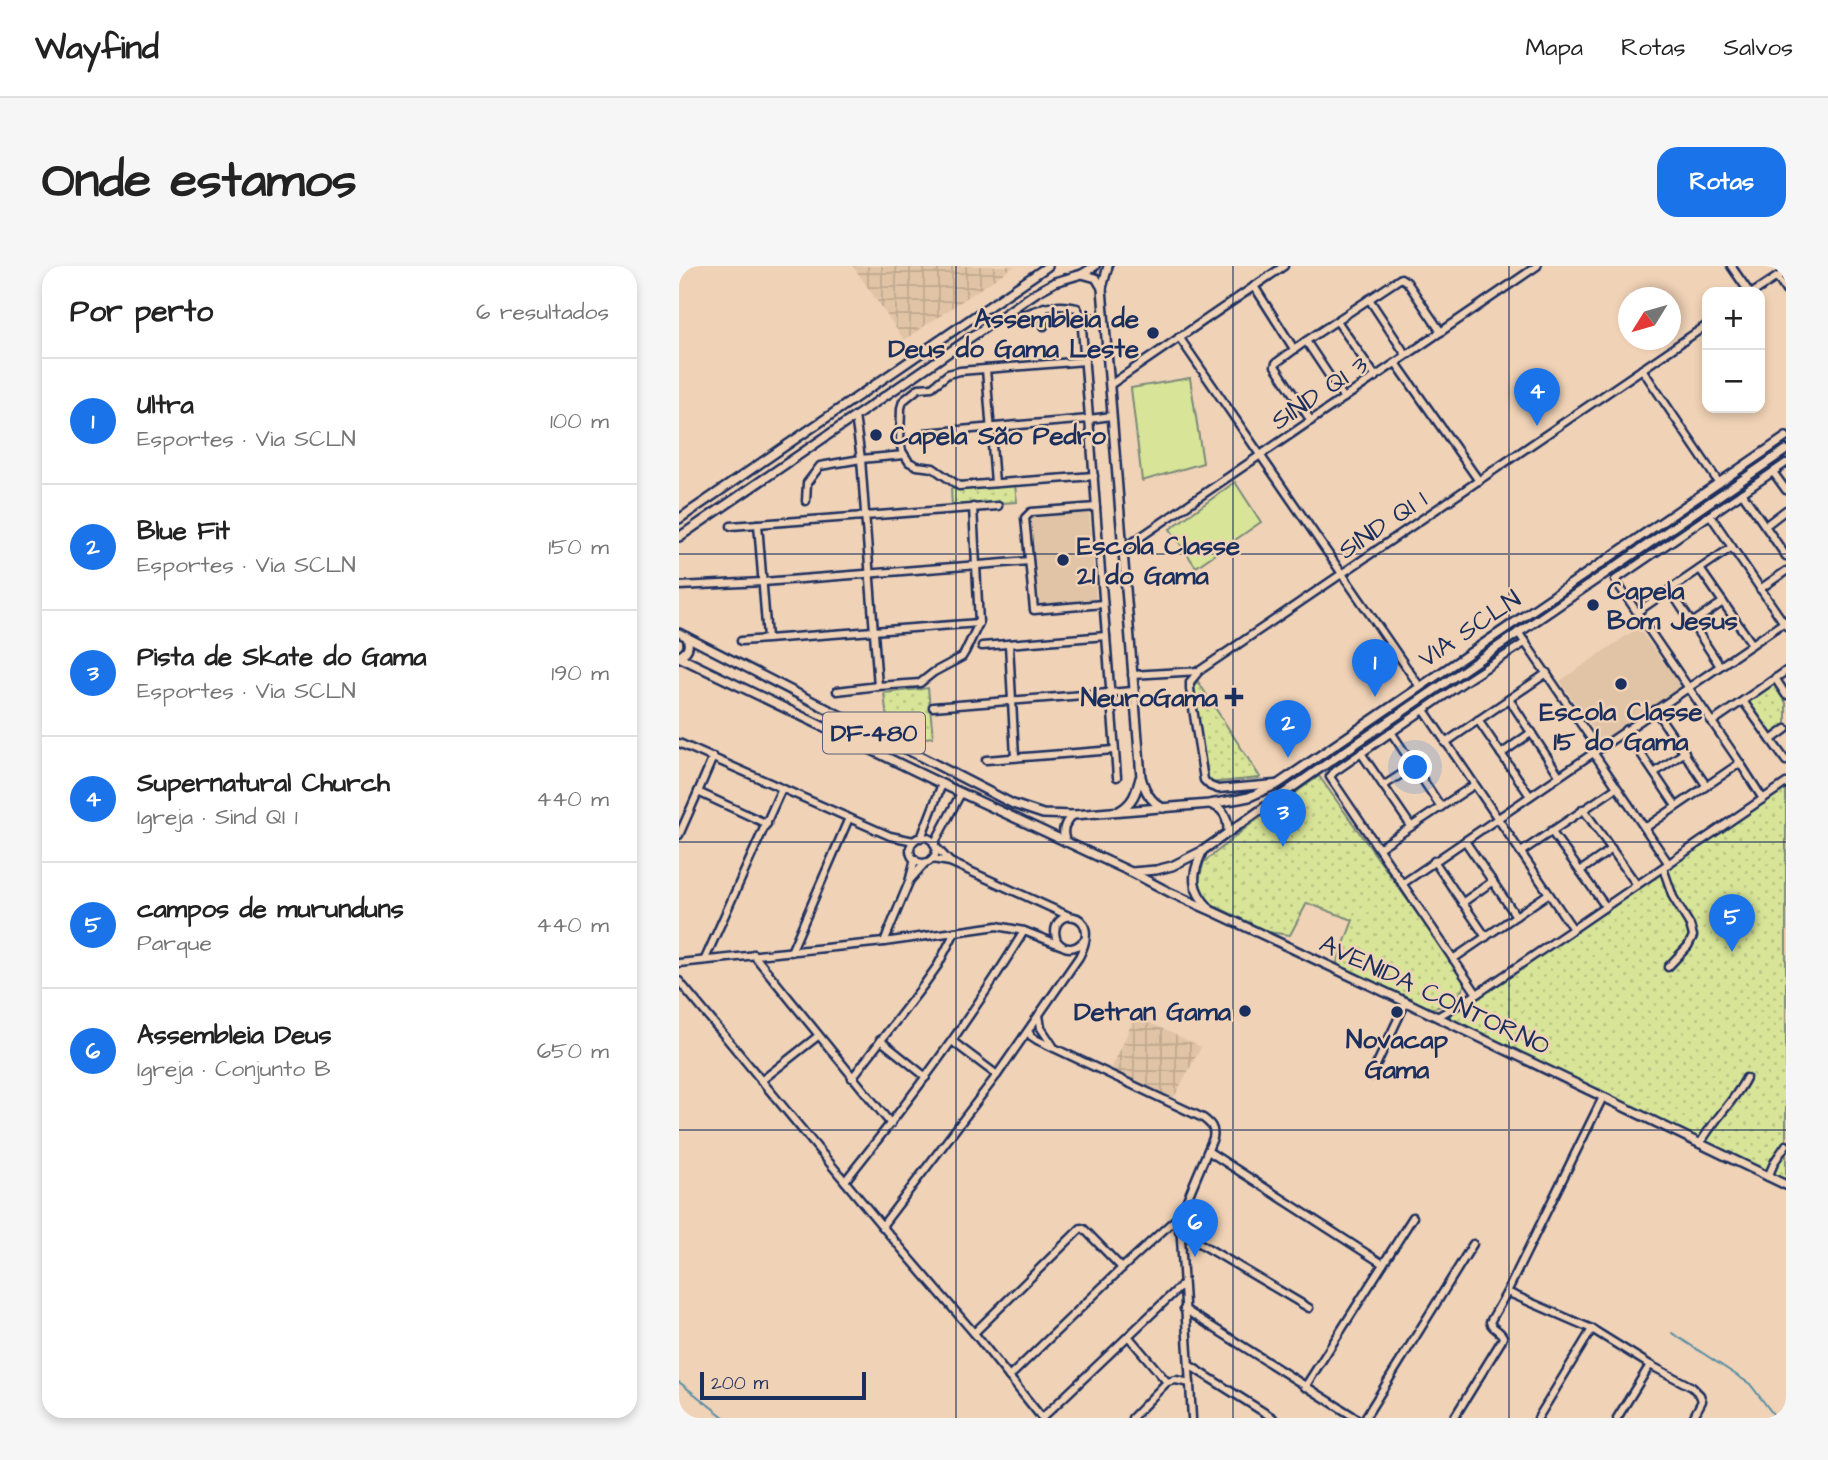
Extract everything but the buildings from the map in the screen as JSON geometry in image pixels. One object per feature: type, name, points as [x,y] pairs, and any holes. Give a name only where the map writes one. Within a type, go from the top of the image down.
[{"type":"main road","points":[[679,537],[1055,282],[1082,274],[1095,266]]},
{"type":"main road","points":[[1108,266],[1102,288],[1141,778],[1148,795],[1164,808]]},
{"type":"main road","points":[[679,519],[1047,267],[1048,277],[1055,282]]},
{"type":"main road","points":[[1082,274],[1095,278],[1102,288]]},
{"type":"main road","points":[[979,315],[986,327]]},
{"type":"main road","points":[[904,366],[905,373],[912,377]]},
{"type":"main road","points":[[891,375],[899,379],[900,386]]},
{"type":"main road","points":[[803,435],[805,443],[811,447]]},
{"type":"main road","name":"VIA SCLN","points":[[1074,815],[1209,804],[1249,797],[1278,784],[1786,437]]},
{"type":"main road","name":"VIA SCLN","points":[[1131,872],[1146,872],[1172,866],[1202,851],[1786,450]]},
{"type":"main road","points":[[739,479],[745,483],[747,490]]},
{"type":"main road","points":[[1580,578],[1586,587]]},
{"type":"main road","points":[[1570,585],[1576,594]]},
{"type":"main road","name":"DF-480","points":[[679,633],[1023,808],[1051,815],[1074,815]]},
{"type":"main road","points":[[679,657],[687,652],[687,637]]},
{"type":"main road","name":"DF-480","points":[[679,657],[1066,842]]},
{"type":"main road","points":[[890,758],[888,750],[897,745]]},
{"type":"main road","points":[[1309,763],[1310,769],[1316,771]]},
{"type":"main road","points":[[1297,771],[1303,780]]},
{"type":"main road","points":[[1118,811],[1133,799],[1141,778]]},
{"type":"main road","points":[[1209,804],[1223,811],[1228,831]]},
{"type":"main road","points":[[1066,842],[1064,826],[1074,815]]},
{"type":"main road","name":"AVENIDA CONTORNO","points":[[1066,842],[1786,1185]]},
{"type":"main road","points":[[1202,851],[1194,884],[1200,897],[1212,911]]},
{"type":"street","points":[[1110,385],[1283,266]]},
{"type":"street","points":[[1731,266],[1748,287]]},
{"type":"street","name":"SIND QI 3","points":[[1123,549],[1533,267]]},
{"type":"street","points":[[1760,287],[1786,271]]},
{"type":"street","points":[[1777,277],[1786,291]]},
{"type":"street","points":[[1311,421],[1275,366],[1294,349],[1397,279],[1403,279],[1441,331]]},
{"type":"street","points":[[1254,286],[1294,349]]},
{"type":"street","points":[[1369,299],[1406,355]]},
{"type":"street","points":[[1044,307],[1044,326]]},
{"type":"street","points":[[1021,314],[1044,307],[1072,307],[1077,308],[1081,315],[1117,777]]},
{"type":"street","points":[[1081,315],[1105,321]]},
{"type":"street","points":[[1337,321],[1376,377]]},
{"type":"street","name":"SIND QI 1","points":[[1199,671],[1702,327]]},
{"type":"street","points":[[1179,337],[1420,687]]},
{"type":"street","points":[[1306,341],[1344,398]]},
{"type":"street","points":[[1085,361],[948,374],[932,387],[919,388],[903,401],[900,441],[909,462],[933,468],[959,486],[1094,476]]},
{"type":"street","points":[[1396,363],[1479,481]]},
{"type":"street","points":[[986,369],[995,483]]},
{"type":"street","points":[[1642,369],[1719,483]]},
{"type":"street","points":[[855,416],[861,459],[878,686]]},
{"type":"street","points":[[925,433],[1112,416]]},
{"type":"street","points":[[806,501],[807,483],[820,466],[904,455]]},
{"type":"street","points":[[1763,799],[1615,580],[1786,463]]},
{"type":"street","points":[[1773,471],[1786,490]]},
{"type":"street","points":[[1742,493],[1786,556]]},
{"type":"street","points":[[731,527],[998,506]]},
{"type":"street","points":[[1096,507],[1031,512],[1026,515],[1029,561],[1035,610],[1103,604]]},
{"type":"street","points":[[837,691],[922,682],[934,672],[962,657],[979,623],[973,508]]},
{"type":"street","points":[[1765,526],[1786,510]]},
{"type":"street","points":[[1402,884],[1785,623],[1710,515]]},
{"type":"street","points":[[758,524],[767,638]]},
{"type":"street","points":[[1637,612],[1732,547]]},
{"type":"street","points":[[680,587],[1029,561]]},
{"type":"street","points":[[1700,569],[1752,644]]},
{"type":"street","points":[[1761,589],[1786,571]]},
{"type":"street","points":[[1670,590],[1720,666]]},
{"type":"street","points":[[1692,623],[1723,602]]},
{"type":"street","points":[[741,641],[979,623]]},
{"type":"street","points":[[1518,632],[1547,673],[1666,866],[1673,897],[1690,925],[1693,936],[1688,946],[1668,967]]},
{"type":"street","points":[[982,646],[1106,636]]},
{"type":"street","points":[[1477,994],[1331,779],[1332,773],[1526,642]]},
{"type":"street","points":[[1009,644],[1015,757]]},
{"type":"street","points":[[1132,675],[1199,671]]},
{"type":"street","points":[[1199,671],[1190,682],[1189,689],[1204,780],[1217,789],[1278,784]]},
{"type":"street","points":[[1711,722],[1786,671]]},
{"type":"street","points":[[1445,743],[1547,673]]},
{"type":"street","points":[[1775,678],[1786,695]]},
{"type":"street","points":[[933,707],[1133,691]]},
{"type":"street","points":[[1509,699],[1559,775]]},
{"type":"street","points":[[1743,701],[1786,761]]},
{"type":"street","points":[[1424,710],[1573,929]]},
{"type":"street","points":[[1655,710],[1706,785]]},
{"type":"street","points":[[1478,720],[1530,796]]},
{"type":"street","points":[[1771,740],[1786,729]]},
{"type":"street","points":[[1625,730],[1676,806]]},
{"type":"street","points":[[1501,754],[1532,732]]},
{"type":"street","points":[[1391,733],[1441,807]]},
{"type":"street","points":[[679,743],[890,836],[911,852],[915,859],[909,882],[884,942]]},
{"type":"street","points":[[986,760],[1114,750]]},
{"type":"street","points":[[1654,772],[1685,752]]},
{"type":"street","points":[[1361,753],[1411,826]]},
{"type":"street","points":[[679,835],[713,757]]},
{"type":"street","points":[[1645,828],[1740,763]]},
{"type":"street","points":[[1383,786],[1414,766]]},
{"type":"street","points":[[1437,1017],[1477,994],[1786,783]]},
{"type":"street","points":[[911,852],[911,846],[918,840],[942,784]]},
{"type":"street","points":[[1379,848],[1473,785]]},
{"type":"street","points":[[705,960],[782,788]]},
{"type":"street","points":[[1521,852],[1616,788]]},
{"type":"street","points":[[698,792],[767,824]]},
{"type":"street","points":[[909,882],[936,854],[935,845],[961,793]]},
{"type":"street","points":[[1583,809],[1637,886]]},
{"type":"street","points":[[791,952],[849,818]]},
{"type":"street","points":[[1551,831],[1606,907]]},
{"type":"street","points":[[890,836],[918,840],[926,838],[950,862]]},
{"type":"street","points":[[1465,841],[1516,916]]},
{"type":"street","points":[[1580,871],[1612,849]]},
{"type":"street","points":[[882,1226],[997,1075],[1070,970],[1086,939],[1086,929],[1076,917],[950,862],[915,859]]},
{"type":"street","points":[[1434,861],[1486,937]]},
{"type":"street","points":[[1462,903],[1493,881]]},
{"type":"street","points":[[1453,959],[1548,894]]},
{"type":"street","points":[[1053,909],[1056,941],[1072,956],[1070,970]]},
{"type":"street","points":[[1034,934],[1047,934],[1059,920],[1070,916]]},
{"type":"street","points":[[679,963],[884,942],[997,926],[1024,931],[1073,948],[1086,939]]},
{"type":"street","points":[[852,1078],[931,975],[955,931]]},
{"type":"street","points":[[845,1181],[952,1041],[1024,931]]},
{"type":"street","points":[[753,954],[891,1124]]},
{"type":"street","points":[[679,982],[974,1333],[1042,1418],[1183,1284]]},
{"type":"street","points":[[1371,1076],[1406,1002]]},
{"type":"street","points":[[1039,1014],[1044,1034],[1057,1050]]},
{"type":"street","points":[[1028,1031],[1034,1038],[1057,1050],[1212,1125],[1214,1133],[1182,1214],[1179,1231],[1192,1418]]},
{"type":"street","points":[[761,1081],[818,1036]]},
{"type":"street","points":[[880,1040],[926,1077]]},
{"type":"street","points":[[952,1041],[997,1075]]},
{"type":"street","points":[[1700,1144],[1713,1122],[1737,1095],[1746,1078]]},
{"type":"street","points":[[1454,1418],[1503,1337],[1490,1322],[1603,1097]]},
{"type":"street","points":[[1768,1177],[1786,1145]]},
{"type":"street","points":[[1208,1151],[1383,1264]]},
{"type":"street","points":[[1009,1377],[1182,1214]]},
{"type":"street","points":[[1305,1387],[1413,1217]]},
{"type":"street","points":[[974,1333],[1081,1228],[1122,1268]]},
{"type":"street","points":[[1179,1231],[1309,1308]]},
{"type":"street","points":[[1365,1418],[1473,1244]]},
{"type":"street","points":[[1507,1292],[1592,1329],[1692,1387],[1702,1401],[1693,1418]]},
{"type":"street","points":[[1184,1309],[1356,1418]]},
{"type":"street","points":[[1538,1418],[1592,1329]]},
{"type":"street","points":[[1128,1336],[1167,1382]]},
{"type":"street","points":[[1189,1364],[1273,1418]]},
{"type":"street","points":[[1617,1418],[1650,1365]]},
{"type":"street","points":[[1132,1418],[1167,1382],[1176,1380],[1190,1383]]},
{"type":"shaded area","points":[[853,266],[1014,266],[904,340]]},
{"type":"shaded area","name":"Escola Classe 21 do Gama","points":[[1089,512],[1096,603],[1037,607],[1031,517]]},
{"type":"shaded area","name":"Escola Classe 15 do Gama","points":[[1638,628],[1682,687],[1602,742],[1560,681]]},
{"type":"shaded area","points":[[1135,1016],[1201,1047],[1172,1101],[1110,1072]]},
{"type":"green space","points":[[1190,378],[1203,463],[1142,481],[1131,388]]},
{"type":"green space","points":[[1235,482],[1261,522],[1196,567],[1170,529]]},
{"type":"green space","points":[[1015,485],[1017,502],[952,506],[951,489]]},
{"type":"green space","points":[[1197,680],[1259,778],[1209,783],[1192,694]]},
{"type":"green space","points":[[1772,682],[1786,703],[1786,726],[1770,737],[1745,702]]},
{"type":"green space","points":[[928,688],[933,737],[918,739],[887,719],[884,693]]},
{"type":"green space","points":[[1319,776],[1466,982],[1455,1003],[1429,1009],[1336,965],[1353,920],[1307,903],[1290,935],[1268,932],[1209,903],[1197,886],[1204,862],[1247,827]]},
{"type":"green space","points":[[1786,787],[1786,1181],[1453,1021],[1450,1016],[1453,1012]]},
{"type":"waterway","points":[[1672,1333],[1750,1384],[1776,1418]]},
{"type":"waterway","points":[[679,1382],[725,1418]]},
{"type":"place","name":"Assembleia de Deus do Gama Leste","points":[[1153,333]]},
{"type":"place","name":"Supernatural Church","points":[[1537,426]]},
{"type":"place","name":"Capela São Pedro","points":[[876,435]]},
{"type":"place","name":"Escola Classe 21 do Gama","points":[[1063,560]]},
{"type":"place","name":"Capela Bom Jesus","points":[[1593,605]]},
{"type":"place","name":"Escola Classe 15 do Gama","points":[[1621,684]]},
{"type":"place","name":"NeuroGama","points":[[1234,697]]},
{"type":"place","name":"Ultra","points":[[1375,697]]},
{"type":"place","name":"Blue Fit","points":[[1288,758]]},
{"type":"place","name":"Pista de Skate do Gama","points":[[1283,847]]},
{"type":"place","name":"campos de murunduns","points":[[1732,952]]},
{"type":"place","name":"Detran Gama","points":[[1245,1011]]},
{"type":"place","name":"Novacap Gama","points":[[1397,1012]]},
{"type":"place","name":"Assembleia Deus","points":[[1195,1257]]}]
